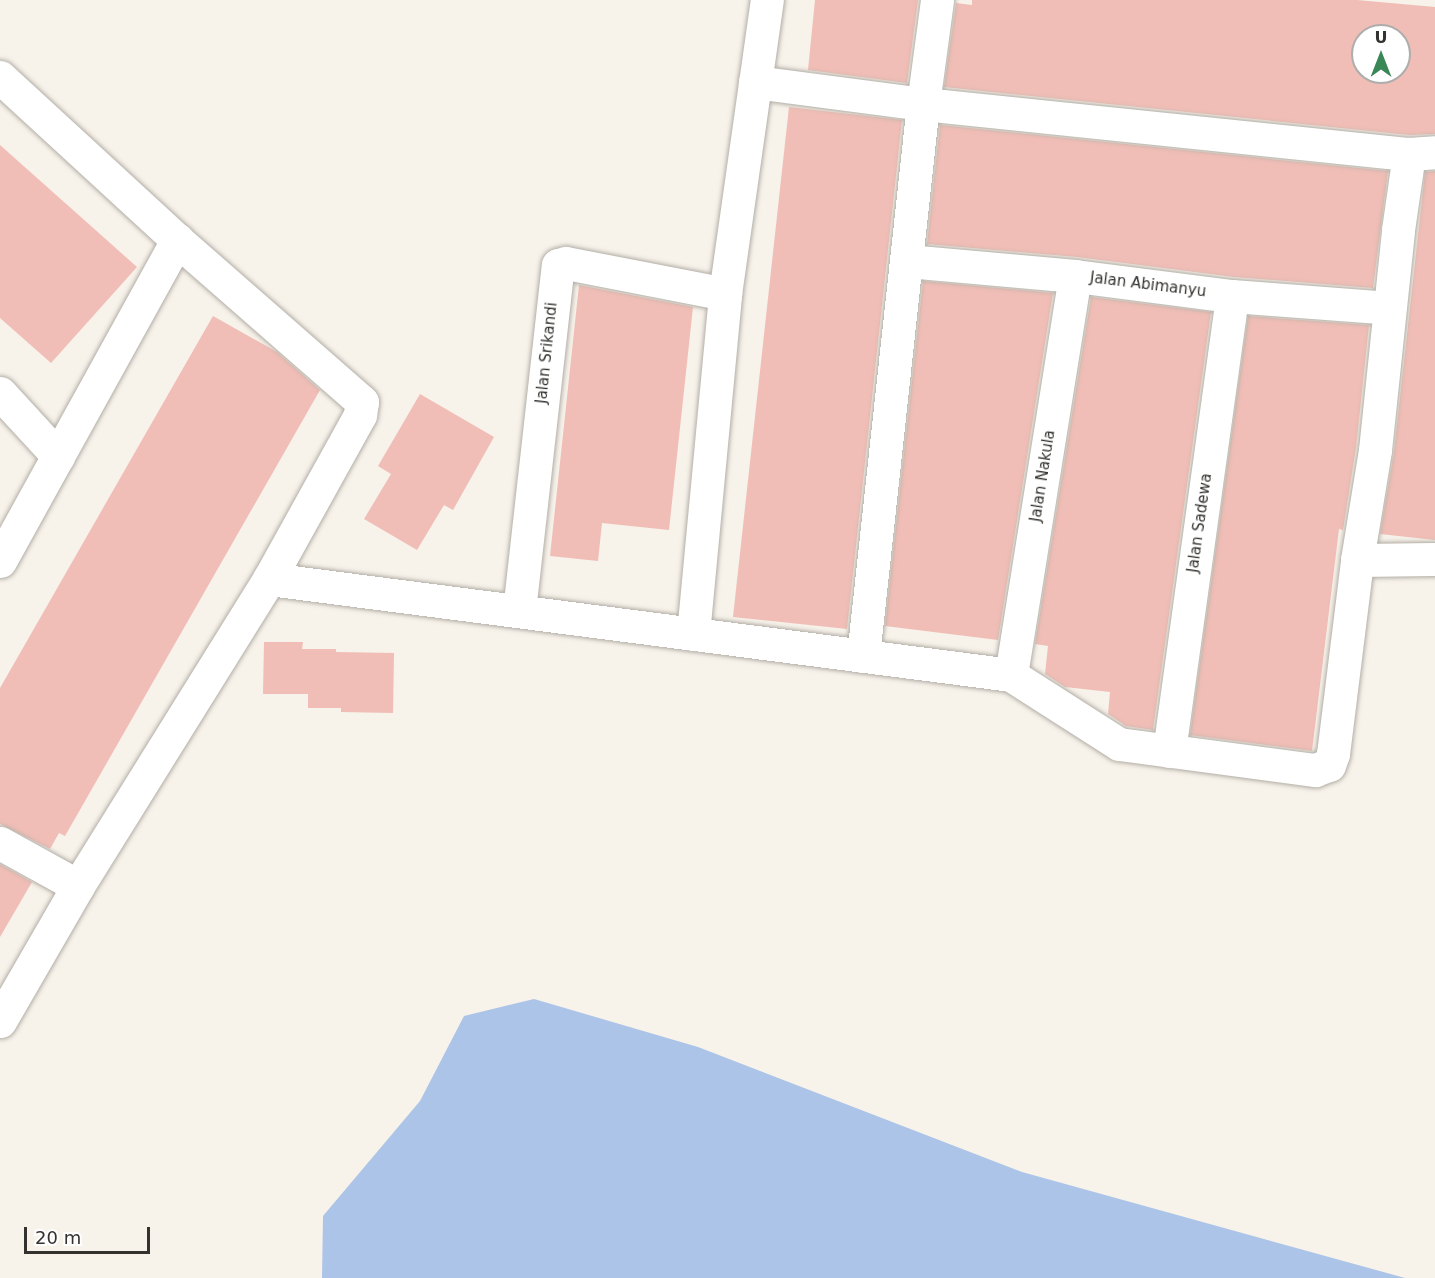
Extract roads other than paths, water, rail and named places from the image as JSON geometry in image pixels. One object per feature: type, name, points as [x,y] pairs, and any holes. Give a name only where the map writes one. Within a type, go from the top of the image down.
[{"type":"street","points":[[693,634],[724,294],[767,0]]},
{"type":"street","points":[[863,656],[923,104],[937,0]]},
{"type":"street","points":[[0,77],[177,240],[362,402],[360,415],[269,579],[78,886],[0,1021]]},
{"type":"street","points":[[269,579],[1011,675],[1119,744],[1315,770],[1329,765],[1333,754],[1357,560],[1375,450],[1390,308],[1422,153],[923,104],[755,82]]},
{"type":"street","points":[[0,561],[177,240]]},
{"type":"street","name":"Jalan Abimanyu","points":[[907,261],[1076,276],[1232,296],[1390,308]]},
{"type":"street","name":"Jalan Srikandi","points":[[519,611],[558,265],[566,263],[724,294]]},
{"type":"street","name":"Jalan Nakula","points":[[1011,675],[1076,276]]},
{"type":"street","name":"Jalan Sadewa","points":[[1169,751],[1232,296]]},
{"type":"street","points":[[0,393],[58,456]]},
{"type":"street","points":[[1357,560],[1435,559]]},
{"type":"street","points":[[0,843],[78,886]]},
{"type":"water","points":[[534,999],[698,1047],[1022,1172],[1405,1278],[322,1278],[323,1216],[420,1101],[464,1016]]}]
